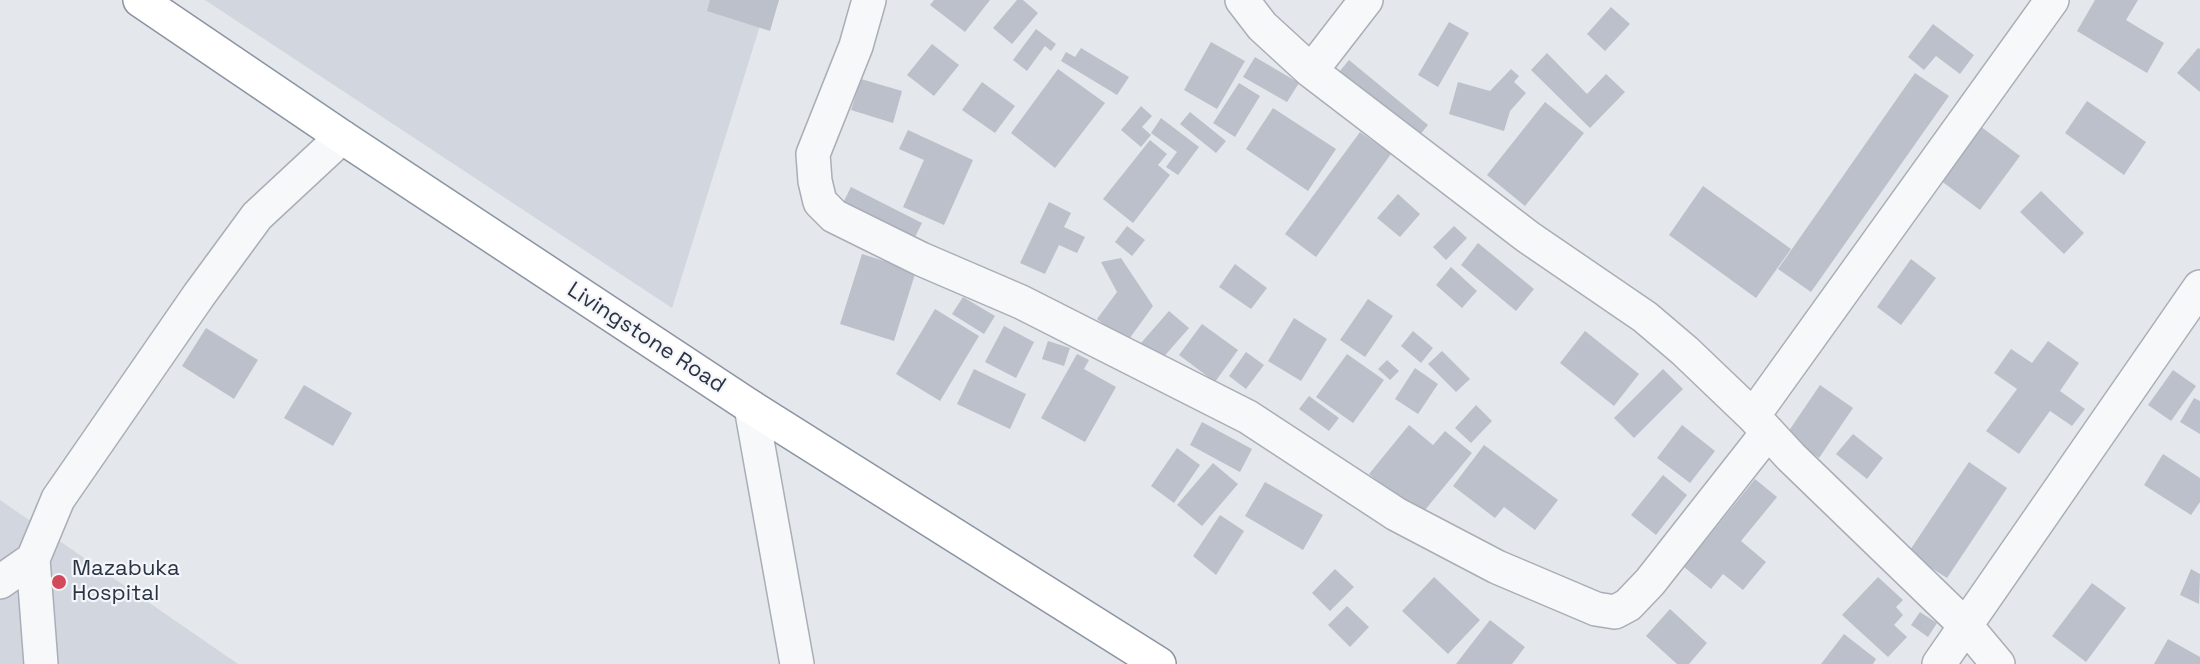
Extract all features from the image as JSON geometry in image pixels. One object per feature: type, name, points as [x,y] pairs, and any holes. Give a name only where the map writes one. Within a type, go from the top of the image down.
[{"type":"highway","name":"Livingstone Road","points":[[140,0],[342,138],[751,407],[1159,664]]},
{"type":"street","points":[[869,0],[856,46],[813,154],[815,182],[820,202],[834,216],[921,259],[1021,302],[1248,417],[1396,514],[1497,567],[1596,609],[1615,612],[1628,605],[1650,582],[1760,424],[2045,3]]},
{"type":"street","points":[[1242,0],[1262,26],[1311,71],[1528,237],[1645,317],[1685,351],[1967,627],[1998,664]]},
{"type":"street","points":[[1311,71],[1366,0]]},
{"type":"street","points":[[41,664],[33,559],[58,499],[257,216],[342,138]]},
{"type":"street","points":[[1939,664],[1967,627],[2200,287]]},
{"type":"street","points":[[751,407],[797,664]]},
{"type":"street","points":[[0,582],[33,559]]},
{"type":"shaded area","points":[[205,0],[768,0],[672,308]]},
{"type":"shaded area","name":"Mazabuka Hospital","points":[[0,500],[238,664],[0,664]]},
{"type":"building","points":[[710,0],[779,0],[770,31],[707,11]]},
{"type":"building","points":[[934,0],[990,0],[965,32],[930,5]]},
{"type":"building","points":[[1017,0],[1023,0],[1038,13],[1012,44],[993,28]]},
{"type":"building","points":[[2095,0],[2138,0],[2126,20],[2164,43],[2147,73],[2077,31]]},
{"type":"building","points":[[1611,7],[1630,24],[1605,51],[1587,34]]},
{"type":"building","points":[[1449,22],[1469,33],[1438,87],[1418,75]]},
{"type":"building","points":[[1933,24],[1974,55],[1960,74],[1936,56],[1924,70],[1908,57]]},
{"type":"building","points":[[1036,29],[1056,44],[1051,51],[1045,46],[1027,71],[1013,60]]},
{"type":"building","points":[[1211,42],[1245,61],[1217,109],[1184,90]]},
{"type":"building","points":[[932,44],[959,65],[934,96],[907,75]]},
{"type":"building","points":[[1081,48],[1129,77],[1117,95],[1061,61],[1066,52],[1075,57]]},
{"type":"building","points":[[2198,48],[2200,49],[2200,92],[2177,73]]},
{"type":"building","points":[[1547,53],[1587,94],[1606,74],[1625,92],[1590,128],[1531,70]]},
{"type":"building","points":[[1255,57],[1299,83],[1287,102],[1243,77]]},
{"type":"building","points":[[1349,60],[1428,125],[1414,142],[1335,77]]},
{"type":"building","points":[[1058,69],[1105,103],[1055,168],[1011,133]]},
{"type":"building","points":[[1511,69],[1519,76],[1514,82],[1526,93],[1510,111],[1504,131],[1449,114],[1458,82],[1490,91]]},
{"type":"building","points":[[1915,73],[1949,96],[1811,292],[1778,269]]},
{"type":"building","points":[[861,79],[902,91],[893,123],[851,110]]},
{"type":"building","points":[[982,82],[1015,106],[995,133],[962,110]]},
{"type":"building","points":[[1239,83],[1260,96],[1235,137],[1213,123]]},
{"type":"building","points":[[2087,101],[2146,142],[2124,175],[2065,133]]},
{"type":"building","points":[[1545,102],[1584,133],[1525,206],[1487,175]]},
{"type":"building","points":[[1141,106],[1152,116],[1142,127],[1151,135],[1141,147],[1121,130]]},
{"type":"building","points":[[1273,108],[1336,149],[1308,191],[1246,149]]},
{"type":"building","points":[[1190,112],[1226,141],[1216,153],[1180,124]]},
{"type":"building","points":[[1161,118],[1199,147],[1178,175],[1166,167],[1177,152],[1151,133]]},
{"type":"building","points":[[1976,123],[2020,156],[1980,210],[1936,177]]},
{"type":"building","points":[[908,130],[973,160],[944,225],[903,207],[924,160],[899,149]]},
{"type":"building","points":[[1360,132],[1391,154],[1316,257],[1285,234]]},
{"type":"building","points":[[1150,140],[1167,154],[1158,165],[1170,175],[1133,223],[1103,199]]},
{"type":"building","points":[[1703,186],[1791,249],[1756,298],[1669,235]]},
{"type":"building","points":[[851,187],[922,223],[910,247],[839,211]]},
{"type":"building","points":[[2041,191],[2084,233],[2064,254],[2020,212]]},
{"type":"building","points":[[1398,194],[1420,214],[1400,237],[1377,218]]},
{"type":"building","points":[[1049,202],[1071,213],[1064,227],[1085,237],[1077,253],[1059,245],[1045,274],[1020,263]]},
{"type":"building","points":[[1127,226],[1145,240],[1132,256],[1115,242]]},
{"type":"building","points":[[1454,226],[1467,238],[1446,260],[1433,247]]},
{"type":"building","points":[[1478,243],[1534,289],[1516,311],[1461,265]]},
{"type":"building","points":[[862,254],[916,271],[894,341],[840,324]]},
{"type":"building","points":[[1121,258],[1153,306],[1127,342],[1097,319],[1117,292],[1101,262]]},
{"type":"building","points":[[1911,259],[1936,278],[1901,325],[1877,307]]},
{"type":"building","points":[[1235,264],[1267,288],[1251,309],[1219,287]]},
{"type":"building","points":[[1451,267],[1477,291],[1462,308],[1436,285]]},
{"type":"building","points":[[963,297],[995,316],[984,334],[952,314]]},
{"type":"building","points":[[1368,299],[1393,316],[1365,357],[1340,340]]},
{"type":"building","points":[[935,309],[979,336],[940,401],[896,374]]},
{"type":"building","points":[[1169,311],[1189,328],[1161,360],[1141,343]]},
{"type":"building","points":[[1294,318],[1327,339],[1301,381],[1268,361]]},
{"type":"building","points":[[1202,324],[1238,350],[1215,382],[1179,355]]},
{"type":"building","points":[[1004,326],[1034,342],[1016,378],[985,362]]},
{"type":"building","points":[[206,328],[258,360],[234,399],[182,366]]},
{"type":"building","points":[[1413,331],[1433,348],[1421,363],[1401,346]]},
{"type":"building","points":[[1585,331],[1639,374],[1614,406],[1560,363]]},
{"type":"building","points":[[1048,341],[1070,348],[1064,366],[1042,359]]},
{"type":"building","points":[[2048,341],[2079,363],[2060,391],[2085,409],[2072,426],[2050,411],[2019,454],[1986,431],[2017,389],[1994,373],[2011,349],[2032,363]]},
{"type":"building","points":[[1442,351],[1470,379],[1456,392],[1428,364]]},
{"type":"building","points":[[1246,352],[1264,365],[1246,389],[1229,376]]},
{"type":"building","points":[[1077,354],[1089,360],[1084,369],[1116,387],[1085,442],[1041,418]]},
{"type":"building","points":[[1347,354],[1384,380],[1353,423],[1316,397]]},
{"type":"building","points":[[1387,360],[1399,371],[1390,380],[1378,369]]},
{"type":"building","points":[[1415,368],[1438,384],[1418,414],[1395,399]]},
{"type":"building","points":[[974,369],[1026,394],[1010,429],[957,404]]},
{"type":"building","points":[[1663,369],[1683,389],[1634,438],[1614,418]]},
{"type":"building","points":[[2173,370],[2196,386],[2171,421],[2148,405]]},
{"type":"building","points":[[304,385],[352,413],[333,446],[284,418]]},
{"type":"building","points":[[1820,385],[1853,408],[1819,458],[1786,435]]},
{"type":"building","points":[[1309,396],[1339,418],[1329,431],[1299,409]]},
{"type":"building","points":[[2194,398],[2200,401],[2200,434],[2180,422]]},
{"type":"building","points":[[1476,405],[1492,421],[1471,443],[1455,428]]},
{"type":"building","points":[[1202,422],[1252,449],[1240,472],[1190,445]]},
{"type":"building","points":[[1409,425],[1433,445],[1445,431],[1472,453],[1420,516],[1369,474]]},
{"type":"building","points":[[1682,425],[1715,451],[1690,483],[1657,458]]},
{"type":"building","points":[[1853,434],[1883,458],[1867,479],[1836,454]]},
{"type":"building","points":[[1484,445],[1558,500],[1535,530],[1504,507],[1495,518],[1453,486]]},
{"type":"building","points":[[1177,448],[1200,465],[1174,503],[1151,486]]},
{"type":"building","points":[[2163,454],[2200,478],[2200,502],[2191,515],[2144,485]]},
{"type":"building","points":[[1969,462],[2007,488],[1947,578],[1908,553]]},
{"type":"building","points":[[1213,463],[1238,484],[1202,526],[1177,505]]},
{"type":"building","points":[[1663,475],[1687,495],[1656,535],[1631,515]]},
{"type":"building","points":[[1755,479],[1777,497],[1741,541],[1766,562],[1743,590],[1723,574],[1711,589],[1684,567]]},
{"type":"building","points":[[1265,482],[1323,515],[1303,550],[1245,516]]},
{"type":"building","points":[[1220,515],[1244,531],[1216,575],[1193,556]]},
{"type":"building","points":[[1335,569],[1354,587],[1330,611],[1312,593]]},
{"type":"building","points":[[2191,569],[2200,574],[2199,604],[2180,595]]},
{"type":"building","points":[[1434,577],[1480,620],[1448,654],[1402,611]]},
{"type":"building","points":[[1878,577],[1903,600],[1896,607],[1903,615],[1894,625],[1907,637],[1888,657],[1842,615]]},
{"type":"building","points":[[2092,583],[2126,608],[2086,662],[2052,636]]},
{"type":"building","points":[[1347,606],[1369,627],[1350,647],[1328,625]]},
{"type":"building","points":[[1670,609],[1707,643],[1689,664],[1677,664],[1646,636]]},
{"type":"building","points":[[1920,612],[1937,623],[1928,637],[1911,625]]},
{"type":"building","points":[[1490,620],[1525,647],[1512,664],[1456,664]]},
{"type":"building","points":[[1844,634],[1876,659],[1873,664],[1821,664]]},
{"type":"building","points":[[2168,639],[2200,657],[2200,664],[2154,664]]},
{"type":"place","name":"Mazabuka Hospital","points":[[59,582]]}]
